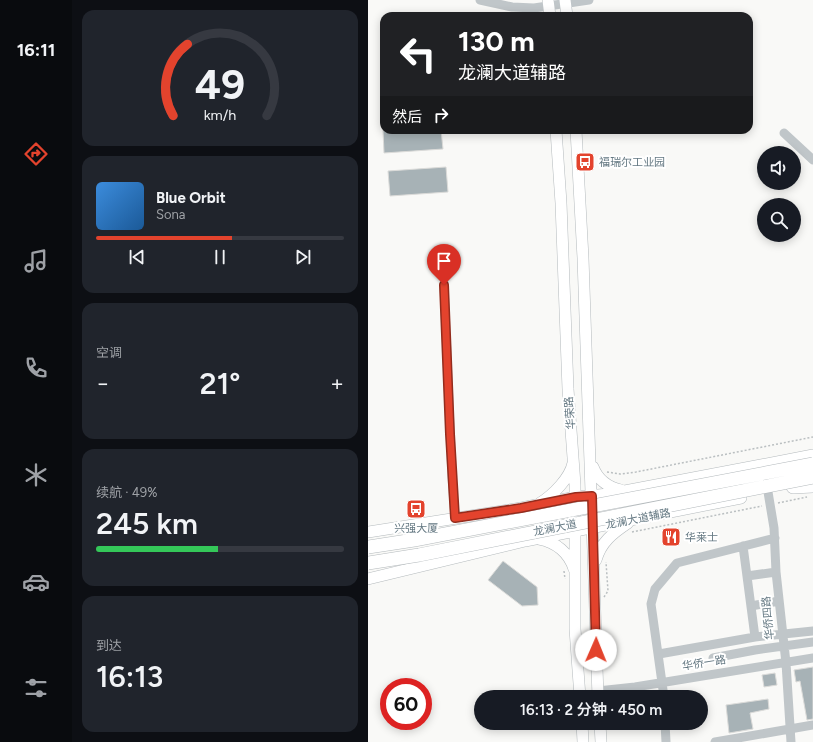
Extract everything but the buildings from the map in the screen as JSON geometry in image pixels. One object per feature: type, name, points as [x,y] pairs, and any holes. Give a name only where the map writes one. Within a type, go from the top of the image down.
[{"type":"highway","name":"龙澜大道","points":[[368,547],[414,540],[813,464]]},
{"type":"highway","name":"龙澜大道","points":[[368,563],[418,555],[813,478]]},
{"type":"highway","points":[[794,487],[813,486]]},
{"type":"main road","points":[[565,2],[566,12]]},
{"type":"main road","name":"华荣路","points":[[556,134],[562,231],[568,389],[576,497],[575,629],[579,690]]},
{"type":"main road","name":"华荣路","points":[[576,134],[583,258],[591,463],[598,690]]},
{"type":"main road","points":[[368,532],[521,508],[576,497],[623,491],[813,455]]},
{"type":"main road","points":[[538,504],[552,494],[566,477],[571,469],[573,458]]},
{"type":"main road","points":[[591,463],[595,472],[603,483],[609,487],[623,491]]},
{"type":"main road","name":"龙澜大道辅路","points":[[368,578],[537,538],[631,521],[794,487],[813,478]]},
{"type":"main road","points":[[594,564],[597,554],[608,538],[631,521],[618,514],[616,508],[619,496],[623,491]]},
{"type":"main road","points":[[521,508],[530,511],[537,520],[535,533],[525,541]]},
{"type":"main road","points":[[537,538],[553,543],[560,548],[570,561],[575,573]]},
{"type":"main road","points":[[582,730],[583,742]]},
{"type":"main road","points":[[600,730],[601,742]]},
{"type":"street","points":[[480,0],[512,7],[534,8],[549,7],[565,2],[590,0]]},
{"type":"street","points":[[784,133],[813,160]]},
{"type":"street","points":[[444,285],[451,462],[455,518]]},
{"type":"street","name":"华侨四路","points":[[768,492],[786,663],[791,742]]},
{"type":"street","points":[[663,690],[651,604],[656,589],[677,563],[774,538]]},
{"type":"street","points":[[743,546],[755,637]]},
{"type":"street","points":[[747,576],[776,572]]},
{"type":"street","points":[[751,606],[779,601]]},
{"type":"street","points":[[659,654],[755,637],[813,631]]},
{"type":"street","points":[[713,658],[783,645],[813,642]]},
{"type":"street","points":[[711,645],[716,673]]},
{"type":"street","name":"华侨一路","points":[[619,690],[813,658]]},
{"type":"street","points":[[716,742],[813,725]]},
{"type":"street","points":[[665,730],[666,742]]},
{"type":"path","points":[[604,469],[613,474],[636,472],[813,437]]},
{"type":"path","points":[[775,504],[813,496]]},
{"type":"path","points":[[628,534],[762,506]]},
{"type":"path","points":[[606,559],[608,591]]},
{"type":"place","name":"福瑞尔工业园","points":[[585,162]]},
{"type":"place","name":"兴强大厦","points":[[416,509]]},
{"type":"place","name":"华莱士","points":[[671,537]]},
{"type":"route","points":[[444,285],[455,518],[521,508],[576,497],[592,496],[597,630],[596,650]]}]
